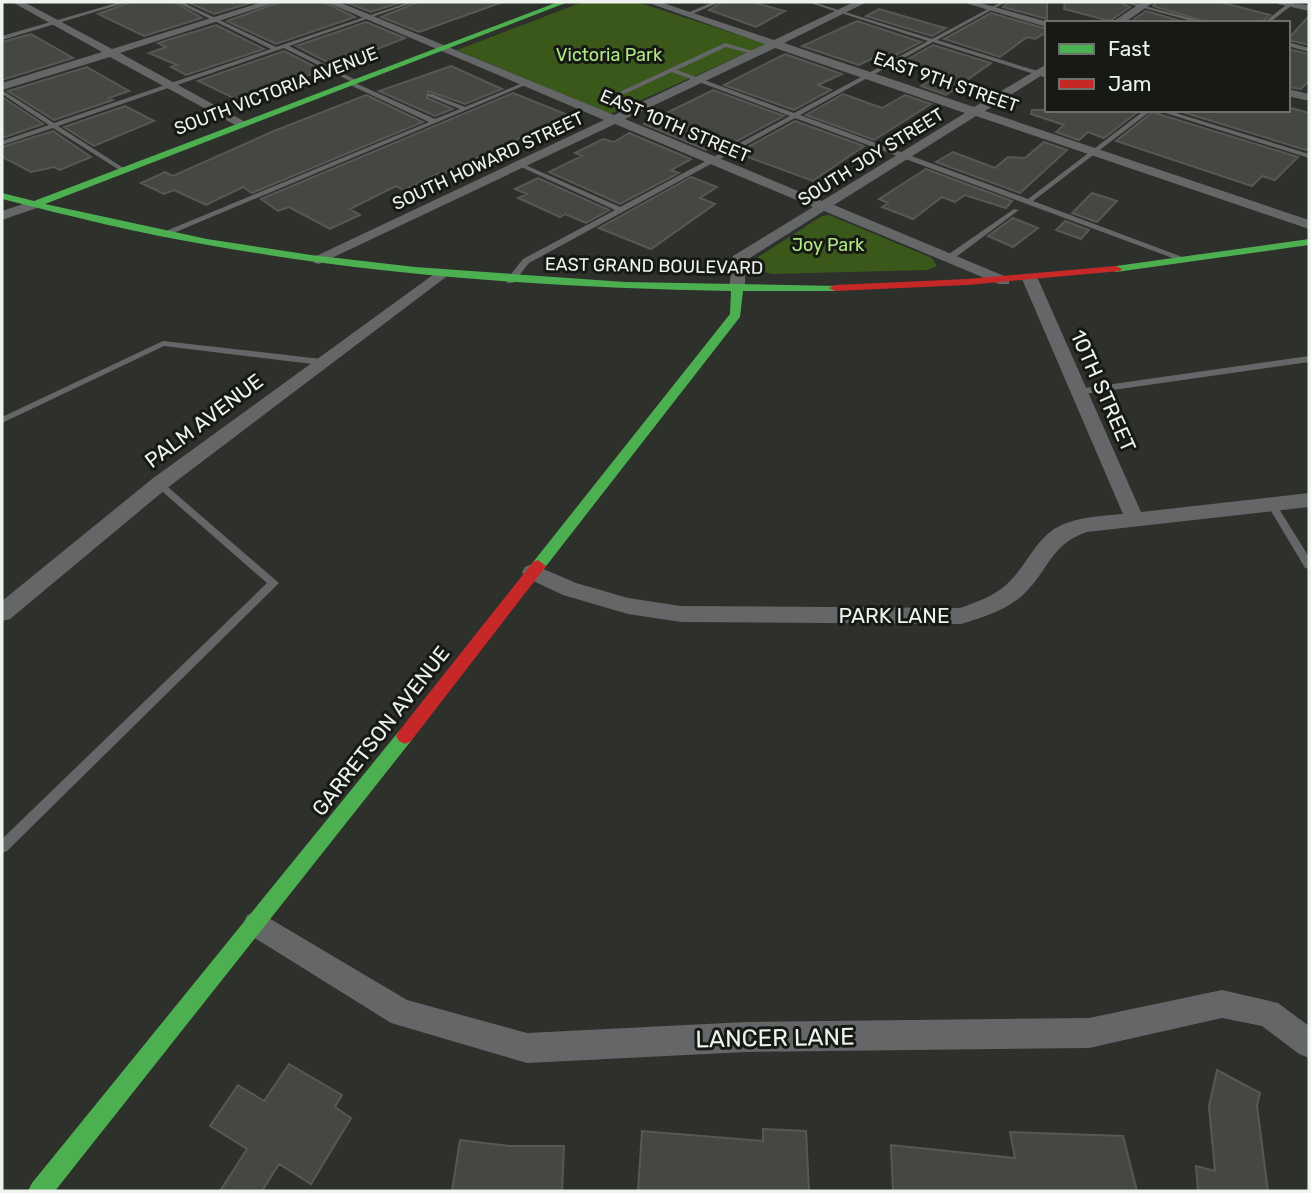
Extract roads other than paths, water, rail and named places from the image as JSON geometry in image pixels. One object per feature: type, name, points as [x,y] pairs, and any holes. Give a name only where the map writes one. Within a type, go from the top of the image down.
[{"type":"street","points":[[17,2],[243,124]]},
{"type":"street","points":[[2,90],[272,2]]},
{"type":"street","name":"EAST 10TH STREET","points":[[331,2],[1004,281]]},
{"type":"street","name":"SOUTH VICTORIA AVENUE","points":[[2,216],[564,2]]},
{"type":"street","name":"EAST 9TH STREET","points":[[651,2],[1095,150],[1309,225]]},
{"type":"street","name":"SOUTH HOWARD STREET","points":[[319,260],[862,2]]},
{"type":"street","points":[[967,2],[1045,23]]},
{"type":"street","points":[[1289,2],[1309,8]]},
{"type":"street","points":[[1119,21],[1146,4]]},
{"type":"street","name":"SOUTH JOY STREET","points":[[737,289],[738,260],[1044,72]]},
{"type":"street","points":[[1290,93],[1309,98]]},
{"type":"street","name":"EAST GRAND BOULEVARD","points":[[2,197],[164,235],[319,260],[510,281],[737,289],[1030,279],[1190,261],[1309,242]]},
{"type":"street","name":"PALM AVENUE","points":[[2,613],[159,484],[441,275]]},
{"type":"street","name":"10TH STREET","points":[[1030,279],[1135,520]]},
{"type":"street","name":"GARRETSON AVENUE","points":[[40,1191],[257,924],[736,314],[737,289]]},
{"type":"street","name":"PARK LANE","points":[[532,572],[570,589],[628,606],[681,614],[961,616],[997,603],[1018,586],[1032,563],[1063,533],[1085,524],[1273,506],[1309,500]]},
{"type":"street","name":"LANCER LANE","points":[[257,924],[401,1013],[527,1048],[746,1037],[1088,1033],[1222,1004],[1268,1013],[1309,1044]]},
{"type":"lane","points":[[2,38],[125,2]]},
{"type":"lane","points":[[178,2],[276,49]]},
{"type":"lane","points":[[2,143],[413,2]]},
{"type":"lane","points":[[688,14],[717,2]]},
{"type":"lane","points":[[809,2],[1044,72]]},
{"type":"lane","points":[[510,281],[526,261],[1004,2]]},
{"type":"lane","points":[[1125,2],[1146,4],[1200,21]]},
{"type":"lane","points":[[1267,21],[1289,2]]},
{"type":"lane","points":[[639,108],[615,96],[725,45],[756,53]]},
{"type":"lane","points":[[1290,45],[1309,50]]},
{"type":"lane","points":[[284,46],[435,122]]},
{"type":"lane","points":[[672,70],[1190,261]]},
{"type":"lane","points":[[164,235],[527,83]]},
{"type":"lane","points":[[2,90],[122,170]]},
{"type":"lane","points":[[430,95],[466,109]]},
{"type":"lane","points":[[1028,202],[1146,112]]},
{"type":"lane","points":[[1166,112],[1309,156]]},
{"type":"lane","points":[[521,165],[620,210]]},
{"type":"lane","points":[[949,258],[1016,210]]},
{"type":"lane","points":[[2,420],[163,343],[321,362]]},
{"type":"lane","points":[[1078,392],[1309,359]]},
{"type":"lane","points":[[2,847],[274,583],[159,484]]},
{"type":"lane","points":[[1273,506],[1309,565]]},
{"type":"park label","name":"Victoria Park","points":[[609,55]]},
{"type":"park label","name":"Joy Park","points":[[828,245]]}]
